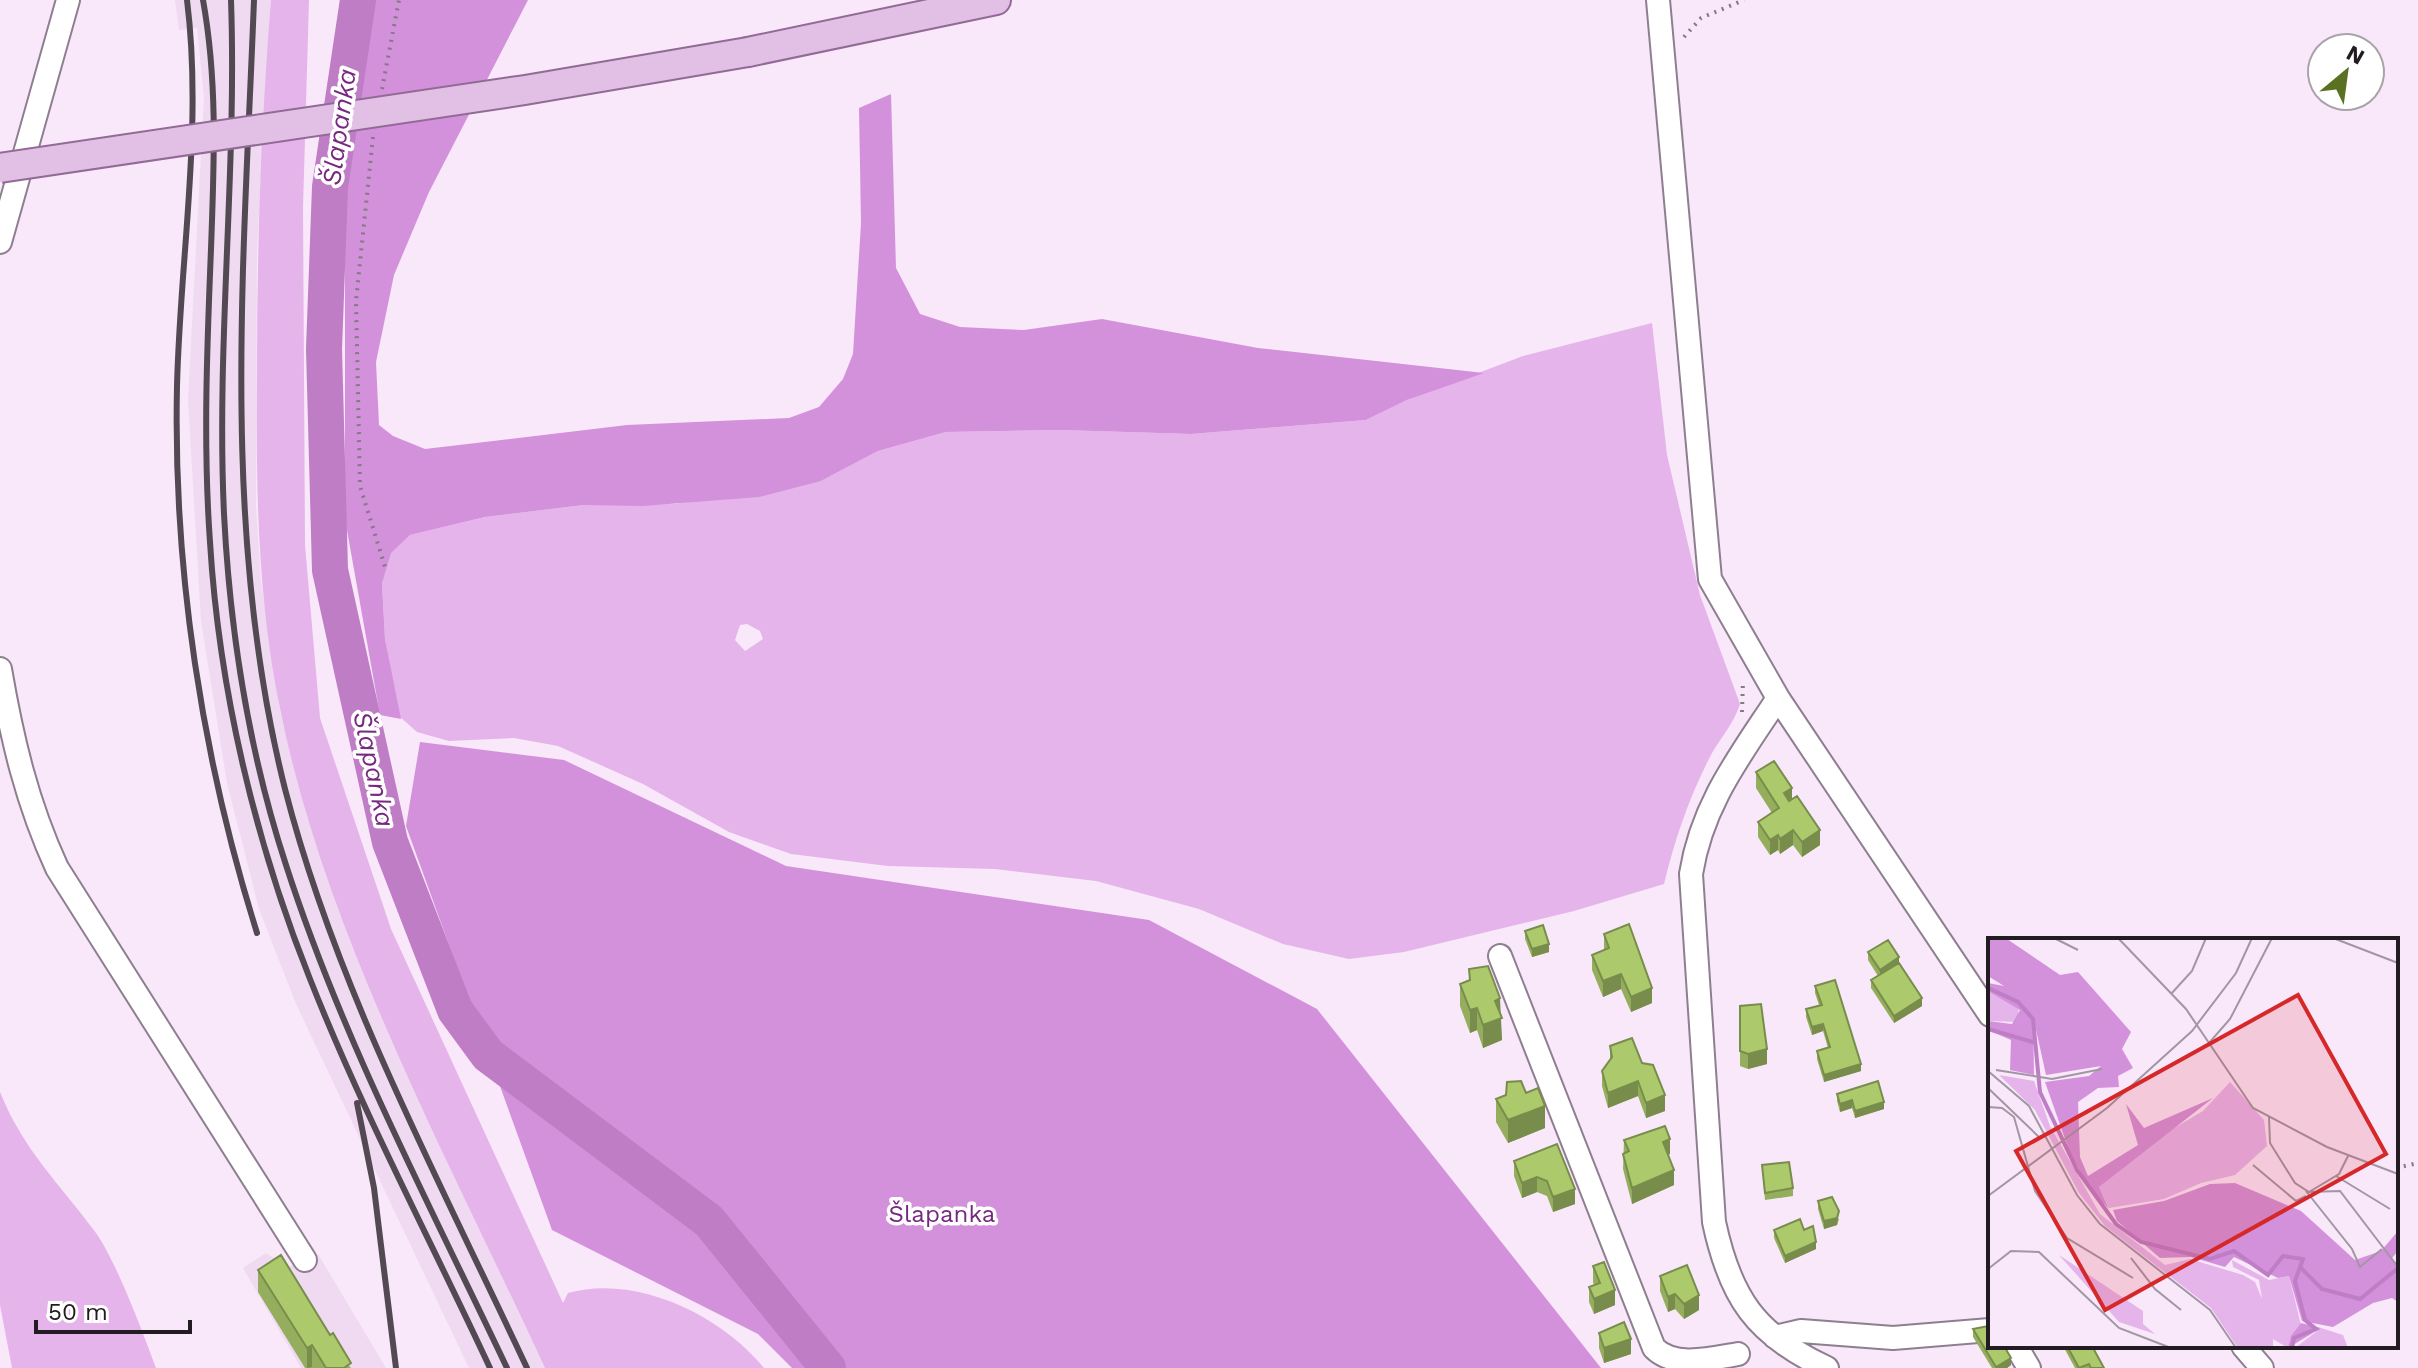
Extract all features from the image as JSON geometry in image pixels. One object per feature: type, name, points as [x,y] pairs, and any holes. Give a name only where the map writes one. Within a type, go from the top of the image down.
[{"type":"main road","points":[[0,168],[525,90],[748,52],[996,0]]},
{"type":"street","points":[[0,242],[68,0]]},
{"type":"street","points":[[1658,0],[1710,579],[1778,698],[1988,1012]]},
{"type":"street","points":[[0,669],[15,754],[34,818],[57,868],[305,1260]]},
{"type":"street","points":[[1778,698],[1717,793],[1697,835],[1691,874],[1714,1222],[1724,1270],[1758,1320],[1775,1337],[1827,1368]]},
{"type":"street","points":[[1500,956],[1654,1348],[1663,1360],[1675,1364],[1739,1361],[1758,1320]]},
{"type":"street","points":[[1775,1337],[1801,1331],[1893,1338],[1988,1330]]},
{"type":"street","points":[[2017,1348],[2029,1368]]},
{"type":"street","points":[[2245,1348],[2262,1368]]},
{"type":"path","points":[[381,96],[399,0]]},
{"type":"path","points":[[1663,60],[1678,58],[1684,36],[1701,18],[1744,0]]},
{"type":"path","points":[[375,125],[356,301],[360,486],[386,570]]},
{"type":"path","points":[[2398,1168],[2418,1163]]},
{"type":"shaded area","points":[[175,0],[271,0],[257,248],[256,507],[261,581],[281,715],[308,819],[341,915],[425,1110],[545,1368],[469,1368],[296,1004],[259,909],[227,783],[201,621],[188,400],[204,98],[197,28],[179,30]]},
{"type":"shaded area","points":[[271,0],[309,0],[303,207],[305,545],[320,718],[391,929],[563,1303],[568,1293],[594,1289],[621,1289],[649,1294],[701,1316],[725,1331],[764,1368],[545,1368],[394,1046],[328,880],[301,796],[281,713],[267,628],[260,543],[258,278],[262,139]]},
{"type":"shaded area","points":[[1652,323],[1667,455],[1700,595],[1740,704],[1697,785],[1678,833],[1664,884],[1574,911],[1404,952],[1349,959],[1283,944],[1199,909],[1096,881],[995,869],[888,866],[791,854],[729,832],[643,784],[558,746],[514,738],[449,741],[417,732],[399,716],[385,639],[382,582],[390,553],[410,535],[485,517],[584,505],[675,504],[821,481],[878,451],[946,432],[1061,430],[1191,434],[1366,420],[1407,400],[1523,356]],"holes":[[[747,624],[760,631],[763,639],[745,651],[735,640],[740,625]]]},
{"type":"shaded area","points":[[0,1092],[31,1149],[104,1246],[156,1368],[12,1368],[0,1305]]},
{"type":"shaded area","points":[[266,1253],[289,1267],[318,1254],[386,1368],[301,1368],[243,1268]]},
{"type":"green space","points":[[371,0],[528,0],[429,192],[394,275],[376,362],[379,425],[393,436],[425,449],[627,425],[789,418],[819,407],[843,379],[853,354],[861,223],[859,108],[891,94],[896,268],[920,314],[960,327],[1024,330],[1102,319],[1258,348],[1484,373],[1407,400],[1366,420],[1191,434],[1061,430],[946,432],[878,451],[821,481],[759,497],[643,506],[584,505],[485,517],[410,535],[391,553],[382,583],[385,639],[401,719],[380,715],[345,519],[345,208]]},
{"type":"green space","points":[[420,742],[564,760],[786,866],[1149,920],[1317,1009],[1601,1368],[792,1368],[758,1334],[552,1230],[406,826]]},
{"type":"building","points":[[1774,761],[1792,788],[1784,793],[1789,801],[1797,796],[1820,830],[1802,842],[1793,830],[1780,839],[1778,835],[1770,840],[1758,822],[1779,808],[1756,772]]},
{"type":"building","points":[[1629,924],[1652,988],[1631,997],[1621,974],[1603,981],[1592,955],[1609,948],[1604,934]]},
{"type":"building","points":[[1543,925],[1549,944],[1532,949],[1525,931]]},
{"type":"building","points":[[1888,940],[1899,957],[1880,970],[1868,952]]},
{"type":"building","points":[[1899,963],[1922,998],[1894,1016],[1871,980]]},
{"type":"building","points":[[1488,966],[1500,998],[1495,1001],[1502,1018],[1483,1025],[1477,1008],[1470,1010],[1460,984],[1470,980],[1469,969]]},
{"type":"building","points":[[1835,980],[1861,1064],[1824,1075],[1817,1051],[1830,1047],[1823,1024],[1812,1027],[1806,1009],[1822,1005],[1815,986]]},
{"type":"building","points":[[1761,1004],[1767,1049],[1748,1054],[1740,1051],[1740,1006]]},
{"type":"building","points":[[1632,1038],[1642,1063],[1653,1065],[1665,1095],[1646,1103],[1638,1081],[1608,1093],[1602,1071],[1612,1057],[1610,1046]]},
{"type":"building","points":[[1521,1081],[1526,1093],[1538,1088],[1545,1106],[1508,1120],[1496,1099],[1506,1095],[1507,1082]]},
{"type":"building","points":[[1878,1081],[1884,1102],[1855,1111],[1852,1100],[1840,1104],[1837,1094]]},
{"type":"building","points":[[1665,1126],[1670,1139],[1663,1142],[1674,1170],[1632,1188],[1623,1154],[1629,1151],[1624,1140]]},
{"type":"building","points":[[1557,1144],[1575,1189],[1553,1197],[1547,1181],[1537,1177],[1522,1183],[1514,1161]]},
{"type":"building","points":[[1789,1162],[1793,1188],[1765,1193],[1762,1165]]},
{"type":"building","points":[[1832,1197],[1839,1211],[1837,1218],[1824,1221],[1818,1201]]},
{"type":"building","points":[[1800,1219],[1804,1230],[1813,1226],[1816,1242],[1785,1256],[1774,1230]]},
{"type":"building","points":[[281,1255],[351,1363],[344,1368],[326,1368],[312,1345],[307,1348],[258,1270]]},
{"type":"building","points":[[1604,1262],[1615,1290],[1594,1299],[1589,1287],[1600,1283],[1593,1266]]},
{"type":"building","points":[[1687,1265],[1699,1295],[1684,1304],[1675,1294],[1668,1297],[1660,1276]]},
{"type":"building","points":[[1624,1322],[1631,1339],[1604,1348],[1599,1333]]},
{"type":"building","points":[[1988,1326],[1988,1348],[2005,1348],[2011,1358],[1996,1367],[1973,1329]]},
{"type":"building","points":[[2068,1348],[2093,1348],[2104,1368],[2091,1368],[2089,1364],[2079,1368]]},
{"type":"waterway","name":"Šlapanka","points":[[358,0],[330,187],[324,349],[330,570],[390,842],[455,1010],[488,1055],[709,1221],[828,1368]]},
{"type":"railway","points":[[187,0],[193,96],[177,386],[180,524],[186,594],[206,732],[257,933]]},
{"type":"railway","points":[[203,0],[211,62],[214,124],[206,396],[208,506],[215,598],[231,709],[272,873],[310,979],[374,1126],[490,1368]]},
{"type":"railway","points":[[231,0],[231,128],[222,450],[227,558],[243,691],[273,822],[308,930],[388,1120],[507,1368]]},
{"type":"railway","points":[[254,0],[245,198],[241,396],[251,594],[265,692],[285,789],[332,938],[392,1083],[527,1368]]},
{"type":"railway","points":[[357,1103],[374,1188],[396,1368]]}]
